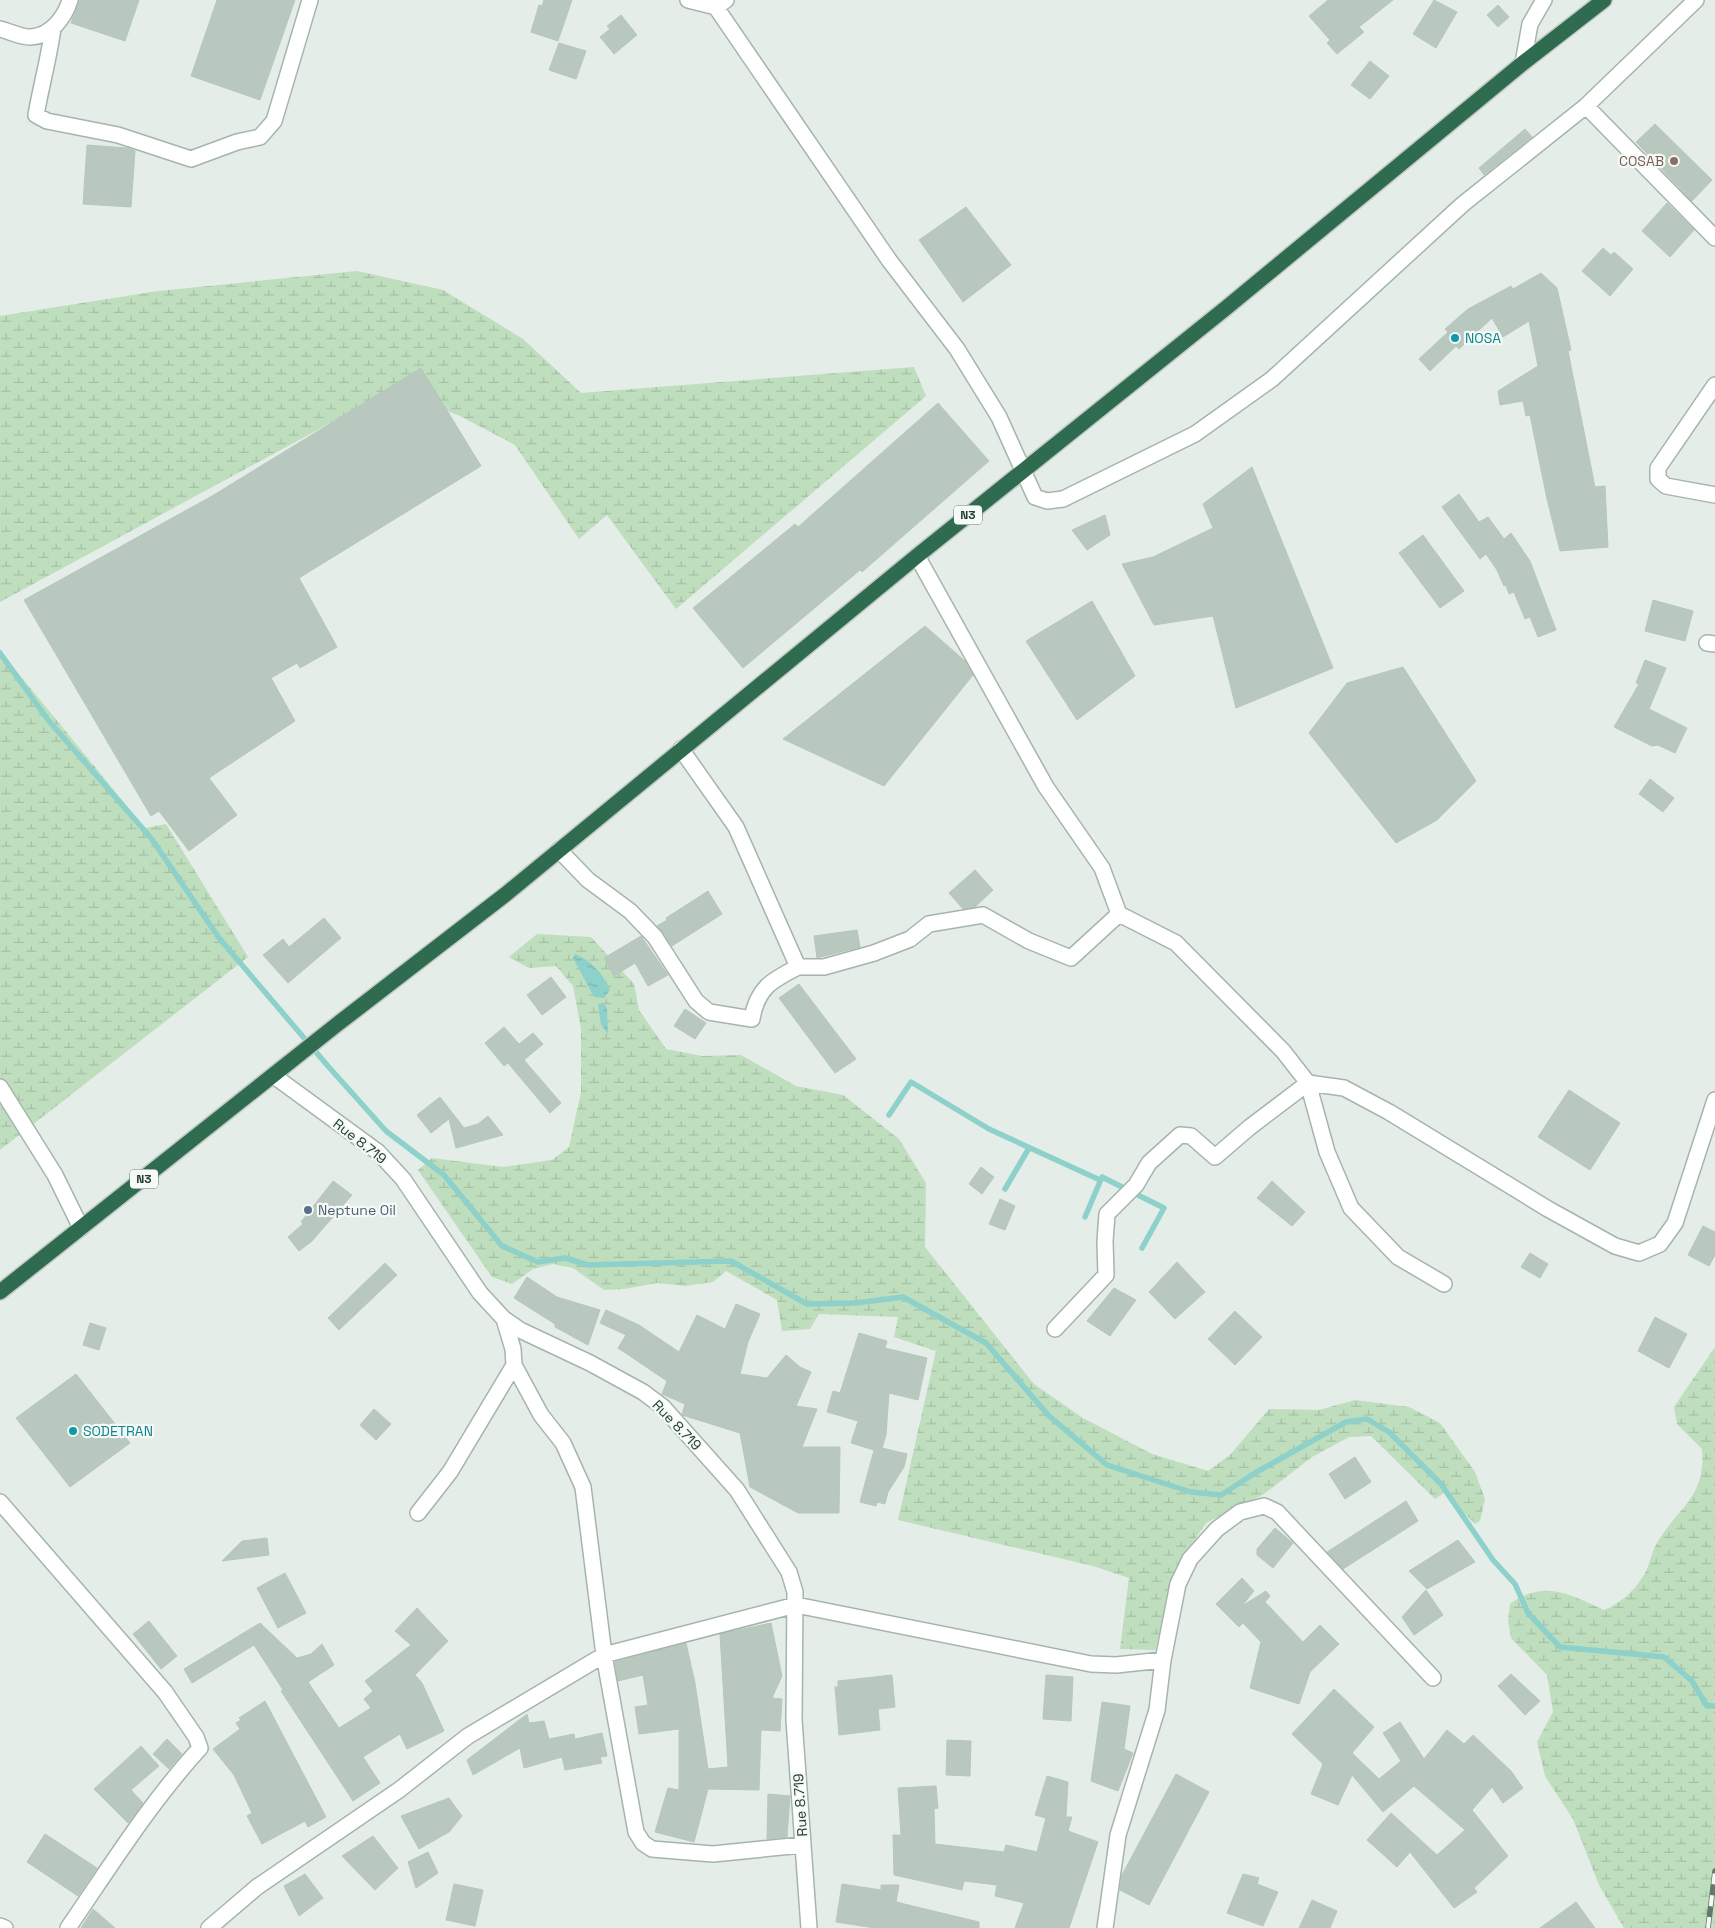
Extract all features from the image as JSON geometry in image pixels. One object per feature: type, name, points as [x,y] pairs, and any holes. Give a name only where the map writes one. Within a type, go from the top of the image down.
[{"type":"highway","name":"N3","points":[[0,1292],[559,850],[1523,63],[1604,0]]},
{"type":"street","points":[[0,29],[32,37],[53,28],[67,11],[70,0]]},
{"type":"street","points":[[53,28],[49,60],[41,87],[36,115],[48,121],[118,135],[191,159],[237,142],[260,138],[274,121],[310,0]]},
{"type":"street","points":[[688,0],[718,2],[889,260],[957,350],[999,417],[1035,496],[1047,502],[1063,499],[1194,434],[1272,379],[1463,204],[1586,106],[1696,0]]},
{"type":"street","points":[[1523,63],[1530,24],[1544,0]]},
{"type":"street","points":[[1586,106],[1715,238]]},
{"type":"street","points":[[1715,385],[1658,468],[1658,479],[1666,486],[1715,495]]},
{"type":"street","points":[[917,556],[1046,787],[1102,868],[1119,914],[1176,943],[1283,1051],[1308,1083],[1327,1152],[1350,1208],[1398,1257],[1444,1284]]},
{"type":"street","points":[[682,749],[736,827],[798,967]]},
{"type":"street","points":[[559,850],[582,874],[630,911],[655,937],[696,1002],[709,1012],[752,1019],[755,1003],[770,981],[798,967],[824,967],[866,955],[910,939],[930,924],[983,915],[1029,941],[1071,958],[1119,914]]},
{"type":"street","name":"Rue 8.719","points":[[274,1076],[378,1152],[404,1179],[480,1293],[504,1319],[520,1330],[590,1363],[643,1392],[663,1407],[737,1490],[789,1572],[795,1592],[796,1605],[794,1720],[809,1928]]},
{"type":"street","points":[[1055,1329],[1106,1275],[1105,1242],[1107,1214],[1136,1186],[1149,1163],[1180,1136],[1190,1136],[1215,1157],[1250,1127],[1308,1083],[1344,1088],[1389,1112],[1548,1209],[1616,1246],[1639,1253],[1660,1244],[1675,1223],[1715,1100]]},
{"type":"street","points":[[0,1086],[55,1175],[81,1228]]},
{"type":"street","points":[[504,1319],[513,1349],[514,1365],[540,1415],[563,1443],[583,1486],[604,1655],[636,1832],[643,1843],[652,1849],[721,1854],[802,1845]]},
{"type":"street","points":[[418,1513],[450,1472],[514,1365]]},
{"type":"street","points":[[0,1502],[165,1692],[196,1736],[200,1748],[176,1775],[136,1827],[68,1928]]},
{"type":"street","points":[[1105,1928],[1118,1835],[1157,1710],[1163,1660],[1178,1584],[1190,1559],[1217,1528],[1240,1512],[1264,1506],[1278,1512],[1433,1678]]},
{"type":"street","points":[[209,1928],[257,1887],[399,1790],[468,1736],[604,1655],[796,1605],[1091,1664],[1116,1665],[1163,1660]]},
{"type":"street","points":[[0,1926],[5,1928]]},
{"type":"green space","points":[[357,271],[443,290],[523,339],[581,393],[914,367],[926,396],[676,609],[607,515],[579,539],[515,445],[458,415],[400,394],[347,414],[0,602],[0,316],[158,291]]},
{"type":"green space","points":[[0,651],[145,828],[166,824],[248,957],[0,1150]]},
{"type":"green space","points":[[537,934],[591,937],[634,984],[639,1010],[666,1049],[702,1056],[741,1055],[796,1086],[843,1095],[899,1139],[926,1183],[925,1247],[1034,1384],[1083,1418],[1152,1454],[1208,1471],[1230,1455],[1269,1409],[1319,1410],[1355,1400],[1409,1407],[1440,1423],[1475,1472],[1485,1499],[1480,1521],[1475,1524],[1444,1493],[1435,1499],[1371,1436],[1349,1437],[1312,1457],[1264,1494],[1206,1523],[1175,1569],[1155,1650],[1120,1649],[1129,1578],[1093,1566],[898,1520],[936,1351],[894,1337],[898,1317],[819,1314],[810,1329],[782,1331],[777,1300],[726,1271],[713,1282],[685,1286],[657,1283],[624,1289],[604,1290],[573,1268],[553,1264],[533,1269],[512,1284],[492,1277],[418,1170],[432,1158],[503,1167],[552,1160],[569,1147],[581,1092],[581,1029],[573,986],[556,966],[529,968],[509,957]]},
{"type":"green space","points":[[1715,1347],[1715,1928],[1624,1928],[1599,1885],[1573,1819],[1545,1776],[1537,1742],[1553,1712],[1547,1675],[1511,1638],[1508,1621],[1510,1604],[1522,1596],[1546,1591],[1568,1594],[1604,1610],[1627,1596],[1640,1581],[1657,1543],[1689,1500],[1700,1479],[1702,1449],[1677,1424],[1674,1407]]},
{"type":"water","points":[[575,954],[592,964],[604,979],[610,990],[604,998],[594,997],[573,958]]},
{"type":"water","points":[[598,1004],[604,1004],[607,1008],[608,1034],[601,1025]]},
{"type":"building","points":[[80,0],[139,0],[125,41],[71,23]]},
{"type":"building","points":[[217,0],[295,0],[260,100],[191,76]]},
{"type":"building","points":[[544,0],[572,0],[558,41],[531,32],[539,5],[542,6]]},
{"type":"building","points":[[1328,0],[1393,0],[1359,27],[1364,32],[1337,54],[1327,43],[1330,40],[1309,16]]},
{"type":"building","points":[[1434,0],[1457,12],[1436,48],[1413,34]]},
{"type":"building","points":[[1498,5],[1509,17],[1498,27],[1487,15]]},
{"type":"building","points":[[621,15],[637,35],[614,54],[600,37],[610,29],[607,26]]},
{"type":"building","points":[[559,43],[586,51],[576,79],[549,70]]},
{"type":"building","points":[[1370,61],[1389,76],[1370,99],[1351,85]]},
{"type":"building","name":"COSAB","points":[[1655,124],[1712,180],[1692,201],[1636,142]]},
{"type":"building","points":[[1525,129],[1532,137],[1484,175],[1479,168]]},
{"type":"building","points":[[87,145],[127,148],[135,151],[131,207],[83,204]]},
{"type":"building","points":[[1667,203],[1694,230],[1670,257],[1642,231]]},
{"type":"building","points":[[966,207],[1011,265],[963,302],[919,240]]},
{"type":"building","points":[[1603,248],[1611,255],[1614,252],[1633,269],[1610,296],[1582,271]]},
{"type":"building","points":[[1541,273],[1557,288],[1571,350],[1568,351],[1595,487],[1605,486],[1608,547],[1560,551],[1530,415],[1526,416],[1523,401],[1500,405],[1498,391],[1538,366],[1529,321],[1503,337],[1492,318],[1459,349],[1456,346],[1430,371],[1419,359],[1448,332],[1445,329],[1468,309],[1511,286],[1513,289]]},
{"type":"building","points":[[421,368],[481,466],[299,578],[337,647],[300,668],[297,663],[271,678],[295,721],[209,778],[237,815],[189,851],[159,811],[151,816],[24,600],[212,496]]},
{"type":"building","points":[[938,403],[989,461],[862,572],[860,570],[743,668],[693,608],[795,524],[798,527]]},
{"type":"building","points":[[1252,467],[1333,668],[1236,708],[1213,616],[1154,625],[1122,564],[1153,557],[1213,528],[1203,504]]},
{"type":"building","points":[[1459,494],[1479,522],[1488,517],[1504,539],[1511,533],[1530,561],[1556,630],[1538,637],[1530,617],[1525,619],[1514,592],[1509,594],[1506,585],[1504,586],[1497,570],[1486,554],[1480,559],[1442,507]]},
{"type":"building","points":[[1105,515],[1110,535],[1087,550],[1072,530]]},
{"type":"building","points":[[1423,535],[1464,591],[1440,608],[1399,553]]},
{"type":"building","points":[[1653,600],[1693,611],[1685,641],[1645,631]]},
{"type":"building","points":[[1092,601],[1135,676],[1077,720],[1026,641]]},
{"type":"building","points":[[925,626],[965,661],[973,675],[884,786],[783,739]]},
{"type":"building","points":[[1645,660],[1666,668],[1649,709],[1687,728],[1675,753],[1658,745],[1652,746],[1614,727],[1639,684],[1636,683]]},
{"type":"building","points":[[1403,667],[1476,781],[1437,820],[1396,843],[1309,733],[1347,683]]},
{"type":"building","points":[[1650,779],[1674,798],[1663,812],[1639,794]]},
{"type":"building","points":[[975,870],[993,890],[975,907],[963,909],[949,893]]},
{"type":"building","points":[[708,891],[722,914],[672,946],[657,926],[667,920],[666,918]]},
{"type":"building","points":[[324,918],[341,938],[288,983],[263,955],[283,939],[289,947]]},
{"type":"building","points":[[857,930],[860,947],[817,958],[814,936]]},
{"type":"building","points":[[641,936],[668,975],[648,986],[635,963],[614,976],[604,958]]},
{"type":"building","points":[[551,977],[566,997],[542,1015],[527,995]]},
{"type":"building","points":[[799,984],[856,1059],[835,1073],[779,998]]},
{"type":"building","points":[[685,1009],[706,1023],[695,1039],[674,1026]]},
{"type":"building","points":[[504,1027],[519,1044],[533,1033],[543,1044],[524,1060],[561,1103],[550,1113],[508,1063],[504,1066],[485,1043]]},
{"type":"building","points":[[1569,1090],[1620,1123],[1590,1170],[1538,1137]]},
{"type":"building","points":[[440,1097],[464,1128],[478,1124],[488,1116],[503,1135],[456,1148],[449,1119],[431,1133],[417,1115]]},
{"type":"building","points":[[981,1167],[994,1177],[982,1194],[969,1184]]},
{"type":"building","points":[[333,1181],[352,1195],[312,1241],[299,1251],[288,1237],[303,1224],[301,1222]]},
{"type":"building","points":[[1272,1181],[1305,1212],[1292,1226],[1257,1198]]},
{"type":"building","points":[[1000,1199],[1015,1206],[1005,1230],[989,1224]]},
{"type":"building","points":[[1703,1226],[1715,1232],[1715,1255],[1709,1266],[1688,1255]]},
{"type":"building","points":[[1530,1253],[1548,1264],[1540,1278],[1521,1267]]},
{"type":"building","points":[[1177,1262],[1205,1292],[1175,1319],[1149,1292]]},
{"type":"building","points":[[385,1263],[397,1275],[339,1330],[328,1318]]},
{"type":"building","points":[[527,1277],[557,1297],[600,1310],[588,1345],[555,1327],[555,1324],[514,1298]]},
{"type":"building","points":[[1114,1288],[1136,1300],[1110,1336],[1087,1321]]},
{"type":"building","points":[[736,1304],[760,1314],[748,1342],[740,1374],[767,1378],[786,1355],[800,1367],[811,1372],[796,1406],[817,1409],[802,1447],[840,1447],[839,1513],[798,1513],[750,1487],[740,1433],[682,1415],[685,1404],[662,1394],[667,1381],[618,1348],[626,1335],[600,1323],[606,1310],[639,1325],[679,1352],[697,1315],[725,1329]]},
{"type":"building","points":[[1235,1311],[1262,1337],[1235,1365],[1208,1339]]},
{"type":"building","points":[[1655,1317],[1687,1334],[1669,1368],[1638,1351]]},
{"type":"building","points":[[90,1323],[106,1328],[99,1350],[83,1345]]},
{"type":"building","points":[[859,1333],[887,1341],[885,1348],[927,1358],[918,1400],[889,1393],[886,1435],[882,1448],[907,1454],[904,1467],[888,1492],[885,1504],[877,1502],[876,1506],[860,1502],[874,1450],[851,1443],[858,1421],[827,1412],[833,1391],[840,1393]]},
{"type":"building","name":"SODETRAN","points":[[76,1374],[130,1443],[70,1487],[16,1418]]},
{"type":"building","points":[[374,1409],[391,1424],[376,1440],[360,1425]]},
{"type":"building","points":[[1355,1457],[1371,1482],[1345,1499],[1329,1474]]},
{"type":"building","points":[[1406,1501],[1418,1521],[1343,1569],[1327,1552]]},
{"type":"building","points":[[1275,1528],[1293,1543],[1273,1568],[1257,1555],[1257,1549]]},
{"type":"building","points":[[267,1538],[269,1555],[222,1561],[242,1541]]},
{"type":"building","points":[[1458,1540],[1475,1562],[1427,1589],[1409,1571]]},
{"type":"building","points":[[285,1573],[306,1613],[278,1628],[257,1588]]},
{"type":"building","points":[[1242,1578],[1254,1591],[1242,1606],[1266,1591],[1270,1596],[1265,1602],[1303,1642],[1320,1625],[1339,1644],[1310,1672],[1299,1704],[1250,1688],[1261,1642],[1243,1623],[1239,1627],[1216,1604]]},
{"type":"building","points":[[1426,1590],[1443,1615],[1414,1635],[1402,1617]]},
{"type":"building","points":[[417,1608],[448,1641],[415,1675],[422,1683],[444,1731],[407,1749],[400,1734],[363,1757],[380,1783],[353,1801],[281,1691],[283,1690],[254,1645],[192,1683],[184,1669],[260,1623],[297,1658],[311,1654],[322,1644],[334,1665],[308,1682],[339,1728],[371,1708],[364,1699],[373,1691],[365,1681],[411,1645],[395,1631]]},
{"type":"building","points":[[149,1621],[177,1656],[161,1669],[133,1634]]},
{"type":"building","points":[[771,1623],[782,1676],[772,1698],[782,1699],[780,1731],[761,1730],[759,1790],[708,1789],[694,1842],[655,1832],[668,1788],[679,1790],[679,1729],[639,1734],[635,1707],[648,1705],[643,1675],[618,1681],[615,1662],[686,1643],[695,1683],[708,1769],[728,1767],[720,1634]]},
{"type":"building","points":[[1511,1674],[1540,1701],[1525,1715],[1498,1686]]},
{"type":"building","points":[[892,1675],[895,1707],[878,1709],[880,1730],[839,1735],[835,1687],[838,1687],[838,1681]]},
{"type":"building","points":[[1046,1675],[1073,1677],[1071,1721],[1043,1719]]},
{"type":"building","points":[[1334,1689],[1374,1727],[1352,1753],[1379,1779],[1401,1761],[1383,1733],[1400,1722],[1424,1759],[1447,1730],[1464,1744],[1473,1735],[1511,1771],[1523,1788],[1503,1803],[1492,1787],[1472,1810],[1508,1856],[1474,1888],[1477,1892],[1454,1908],[1410,1852],[1397,1867],[1367,1840],[1391,1813],[1437,1855],[1465,1830],[1414,1786],[1383,1812],[1352,1775],[1338,1805],[1311,1794],[1323,1764],[1292,1734]]},
{"type":"building","points":[[265,1701],[326,1817],[308,1827],[305,1821],[262,1844],[247,1816],[252,1813],[234,1775],[213,1749],[240,1729],[236,1723],[241,1720],[239,1718]]},
{"type":"building","points":[[1102,1702],[1130,1706],[1124,1749],[1133,1753],[1118,1791],[1091,1781]]},
{"type":"building","points":[[527,1714],[529,1723],[544,1721],[549,1739],[574,1734],[575,1739],[602,1733],[607,1756],[600,1757],[602,1763],[565,1770],[562,1757],[524,1768],[520,1748],[473,1775],[467,1760]]},
{"type":"building","points":[[167,1739],[182,1754],[169,1769],[153,1754]]},
{"type":"building","points":[[947,1740],[971,1741],[970,1776],[946,1775]]},
{"type":"building","points":[[141,1746],[159,1766],[131,1790],[143,1803],[128,1823],[94,1789]]},
{"type":"building","points":[[1176,1774],[1209,1792],[1149,1905],[1120,1890],[1122,1875]]},
{"type":"building","points":[[1047,1776],[1068,1782],[1066,1817],[1072,1817],[1068,1831],[1098,1842],[1069,1928],[1015,1928],[1024,1903],[995,1896],[997,1885],[964,1881],[962,1890],[894,1875],[893,1835],[901,1835],[898,1788],[936,1786],[938,1808],[934,1809],[935,1844],[1004,1852],[1006,1845],[1037,1852],[1046,1818],[1035,1815]]},
{"type":"building","points":[[768,1794],[790,1796],[787,1837],[767,1839]]},
{"type":"building","points":[[449,1798],[462,1816],[449,1832],[419,1849],[401,1816]]},
{"type":"building","points":[[45,1834],[97,1868],[78,1896],[27,1862]]},
{"type":"building","points":[[373,1836],[398,1868],[375,1890],[342,1856]]},
{"type":"building","points":[[428,1852],[438,1873],[416,1888],[408,1862]]},
{"type":"building","points":[[305,1874],[323,1898],[299,1916],[284,1886]]},
{"type":"building","points":[[1243,1874],[1259,1878],[1257,1884],[1278,1892],[1263,1926],[1227,1913]]},
{"type":"building","points":[[454,1884],[483,1890],[475,1926],[446,1920]]},
{"type":"building","points":[[842,1884],[881,1890],[881,1885],[899,1885],[896,1902],[979,1922],[979,1928],[875,1928],[836,1922]]},
{"type":"building","points":[[1312,1900],[1337,1911],[1330,1928],[1299,1928]]},
{"type":"building","points":[[1576,1902],[1595,1928],[1540,1928]]},
{"type":"building","points":[[93,1909],[115,1928],[81,1928]]},
{"type":"waterway","points":[[0,653],[48,720],[151,838],[219,938],[386,1131],[444,1175],[502,1246],[538,1262],[565,1258],[588,1265],[731,1261],[807,1304],[856,1303],[903,1297],[986,1343],[1049,1416],[1107,1465],[1191,1492],[1221,1495],[1255,1473],[1346,1422],[1367,1419],[1389,1432],[1441,1484],[1493,1560],[1515,1584],[1528,1613],[1560,1647],[1664,1657],[1692,1681],[1707,1706],[1715,1706]]},
{"type":"waterway","points":[[889,1115],[911,1082],[989,1129],[1100,1180]]},
{"type":"waterway","points":[[1005,1189],[1029,1148]]},
{"type":"waterway","points":[[1085,1217],[1102,1177],[1164,1208],[1142,1248]]},
{"type":"railway","points":[[1708,1928],[1715,1871]]},
{"type":"place","name":"COSAB","points":[[1674,161]]},
{"type":"place","name":"NOSA","points":[[1455,338]]},
{"type":"place","name":"Neptune Oil","points":[[308,1210]]},
{"type":"place","name":"SODETRAN","points":[[73,1431]]}]
